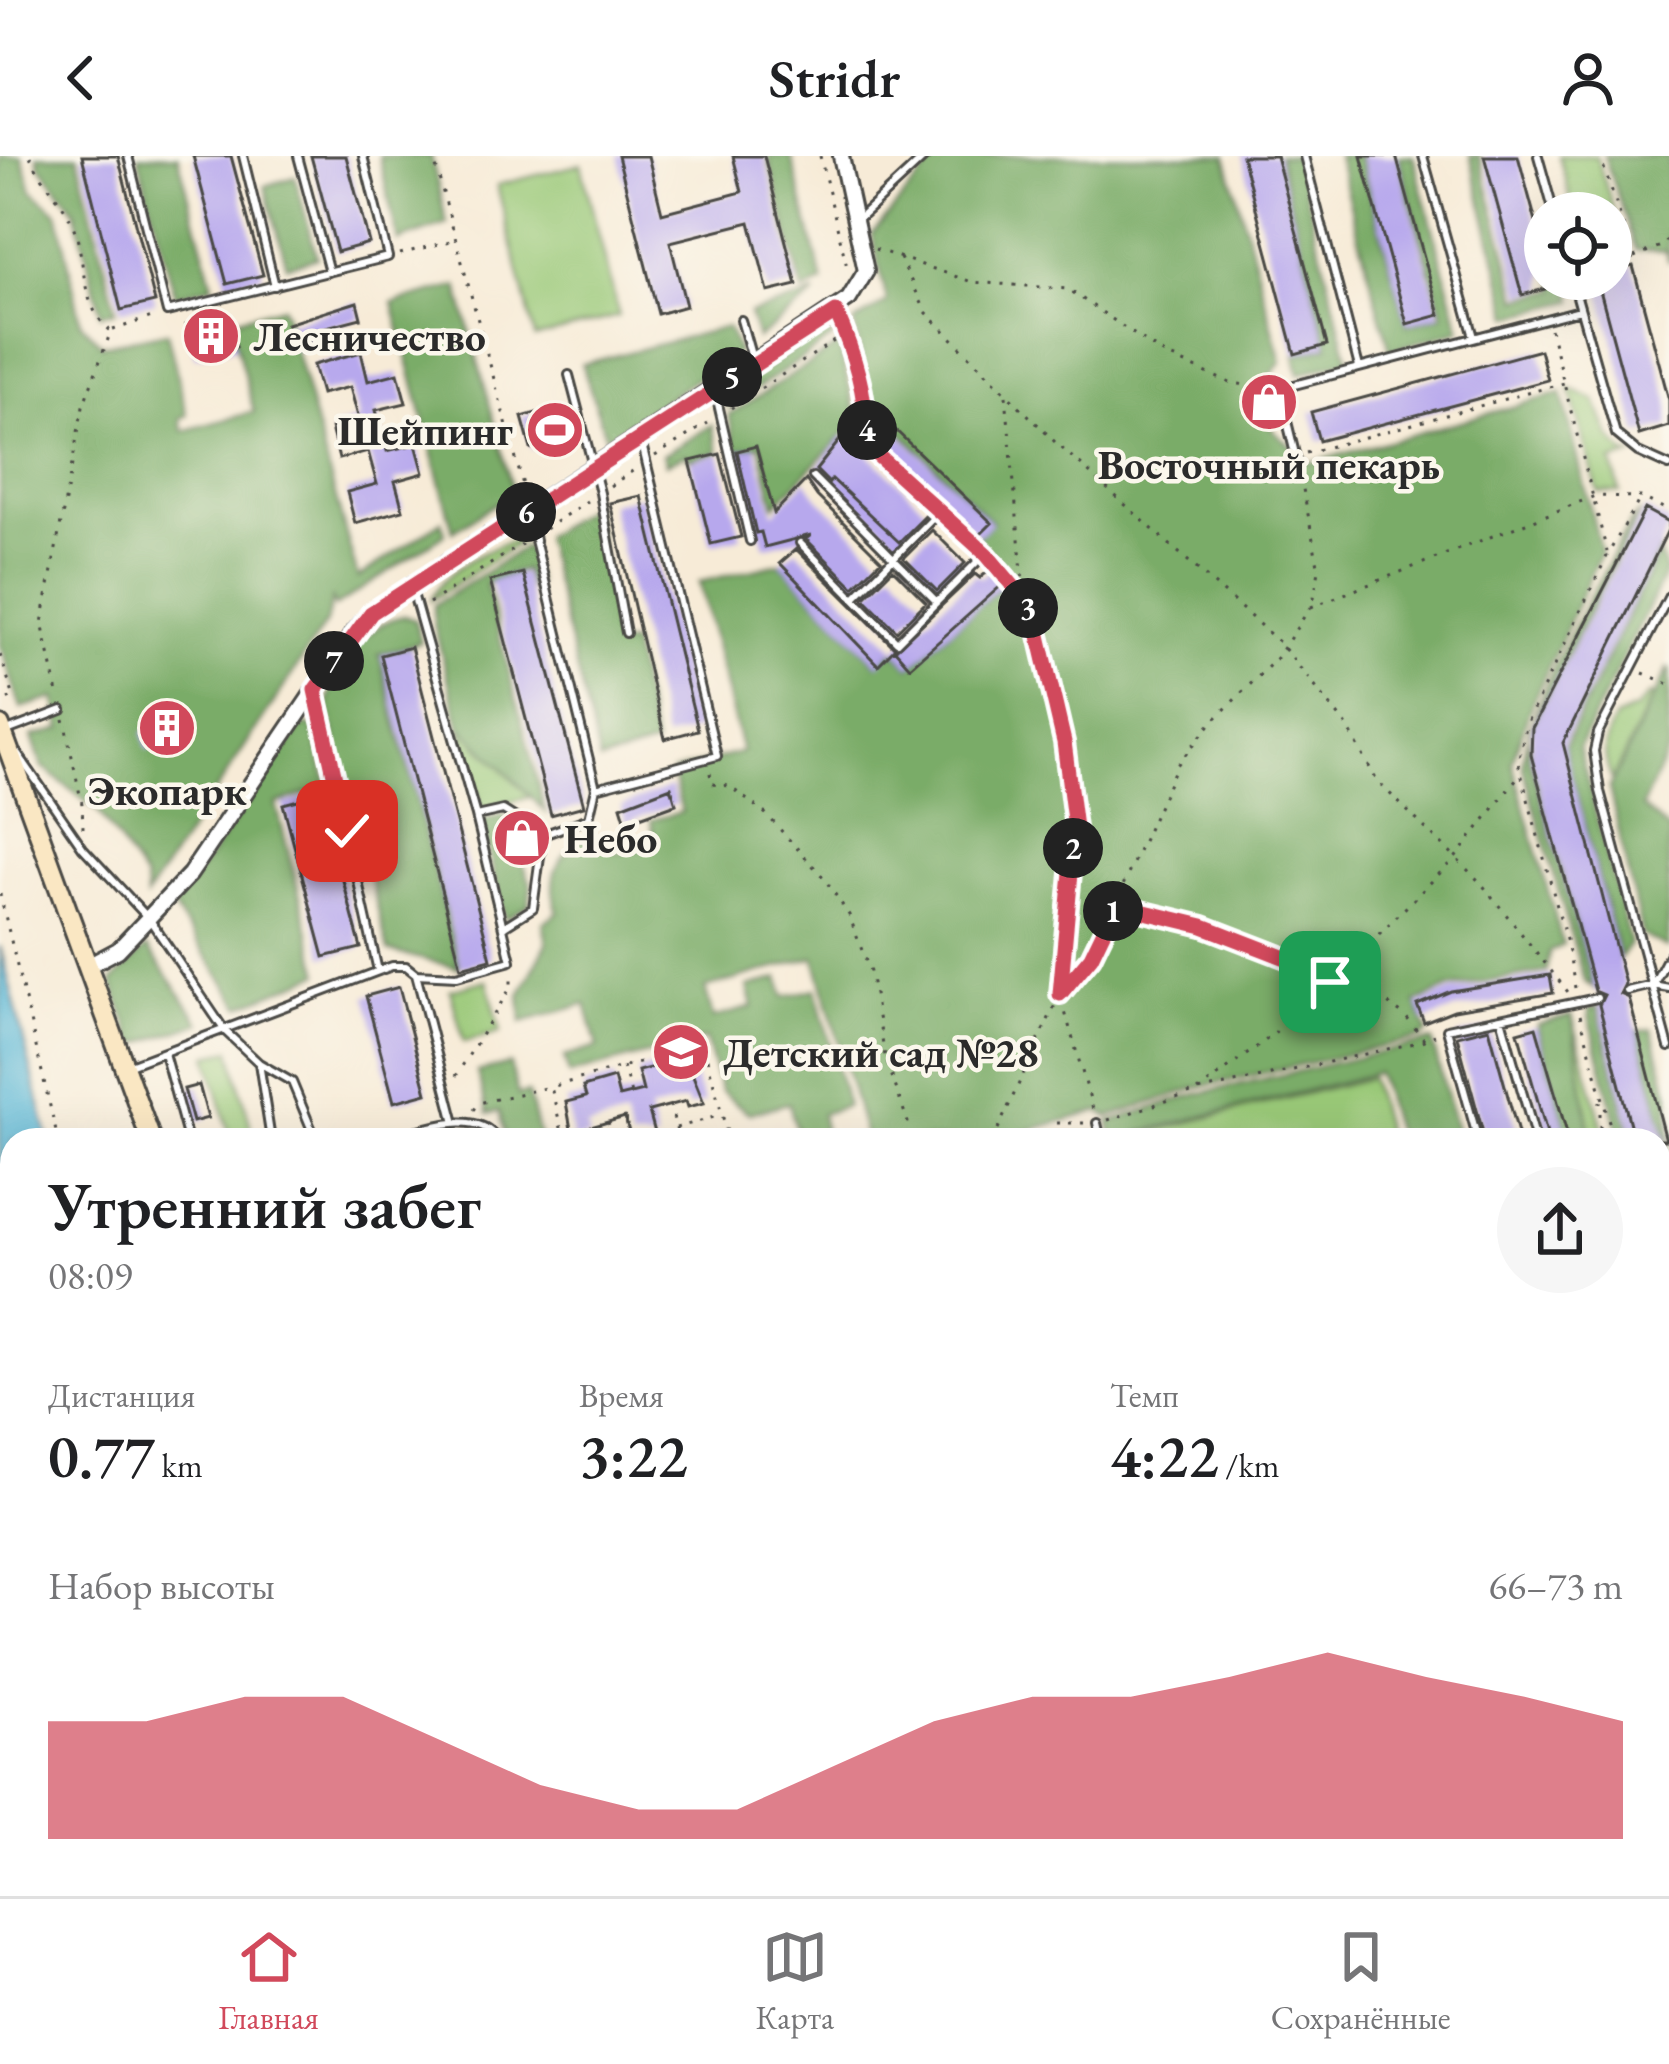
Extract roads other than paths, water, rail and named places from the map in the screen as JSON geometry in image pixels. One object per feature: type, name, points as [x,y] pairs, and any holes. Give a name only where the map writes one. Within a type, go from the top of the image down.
[{"type":"main road","points":[[1,729],[147,1128]]},
{"type":"street","points":[[88,966],[118,950],[190,874],[371,613],[836,312],[849,299],[866,271],[841,156]]},
{"type":"lane","points":[[128,156],[167,312],[388,256],[363,156]]},
{"type":"lane","points":[[243,156],[275,286]]},
{"type":"lane","points":[[298,156],[328,272]]},
{"type":"lane","points":[[856,221],[926,156]]},
{"type":"lane","points":[[1304,156],[1359,367]]},
{"type":"lane","points":[[1423,156],[1474,337]]},
{"type":"lane","points":[[1538,156],[1548,192]]},
{"type":"lane","points":[[1577,300],[1616,434],[1638,452],[1669,466]]},
{"type":"lane","points":[[1297,461],[1279,389],[1580,310]]},
{"type":"lane","points":[[800,543],[897,642],[986,554],[865,444],[861,392],[836,312]]},
{"type":"lane","points":[[741,320],[754,363]]},
{"type":"lane","points":[[568,376],[600,493],[626,633]]},
{"type":"lane","points":[[714,388],[750,541]]},
{"type":"lane","points":[[596,788],[717,756],[640,436]]},
{"type":"lane","points":[[812,477],[937,602]]},
{"type":"lane","points":[[855,597],[940,511]]},
{"type":"lane","points":[[526,512],[596,788],[589,818],[543,835]]},
{"type":"lane","points":[[126,1066],[378,971],[406,967],[416,974],[457,976],[511,961],[476,816],[410,586]]},
{"type":"lane","points":[[1669,596],[1598,733],[1595,772],[1669,1045]]},
{"type":"lane","points":[[315,690],[378,971]]},
{"type":"lane","points":[[62,710],[1,729],[83,848],[150,920],[225,1031],[259,1063],[292,1082],[311,1128]]},
{"type":"lane","points":[[476,816],[502,810],[543,835]]},
{"type":"lane","points":[[503,927],[532,908],[543,835]]},
{"type":"lane","points":[[1653,985],[1669,955]]},
{"type":"lane","points":[[416,974],[455,1124]]},
{"type":"lane","points":[[1627,991],[1653,985],[1669,988]]},
{"type":"lane","points":[[1475,1128],[1448,1029],[1597,998]]},
{"type":"lane","points":[[1502,1018],[1533,1128]]},
{"type":"lane","points":[[1669,1034],[1669,1045]]},
{"type":"lane","points":[[164,1053],[185,1128]]},
{"type":"lane","points":[[259,1063],[269,1128]]},
{"type":"lane","points":[[437,1128],[467,1121],[486,1128]]},
{"type":"lane","points":[[1096,1123],[1097,1128]]},
{"type":"water","points":[[0,946],[46,1128],[0,1128]]},
{"type":"place","name":"Лесничество","points":[[211,336]]},
{"type":"place","name":"Восточный пекарь","points":[[1269,402]]},
{"type":"place","name":"Шейпинг","points":[[555,430]]},
{"type":"place","name":"Экопарк","points":[[167,728]]},
{"type":"place","name":"Небо","points":[[522,838]]},
{"type":"place","name":"Детский сад №28","points":[[681,1052]]}]
